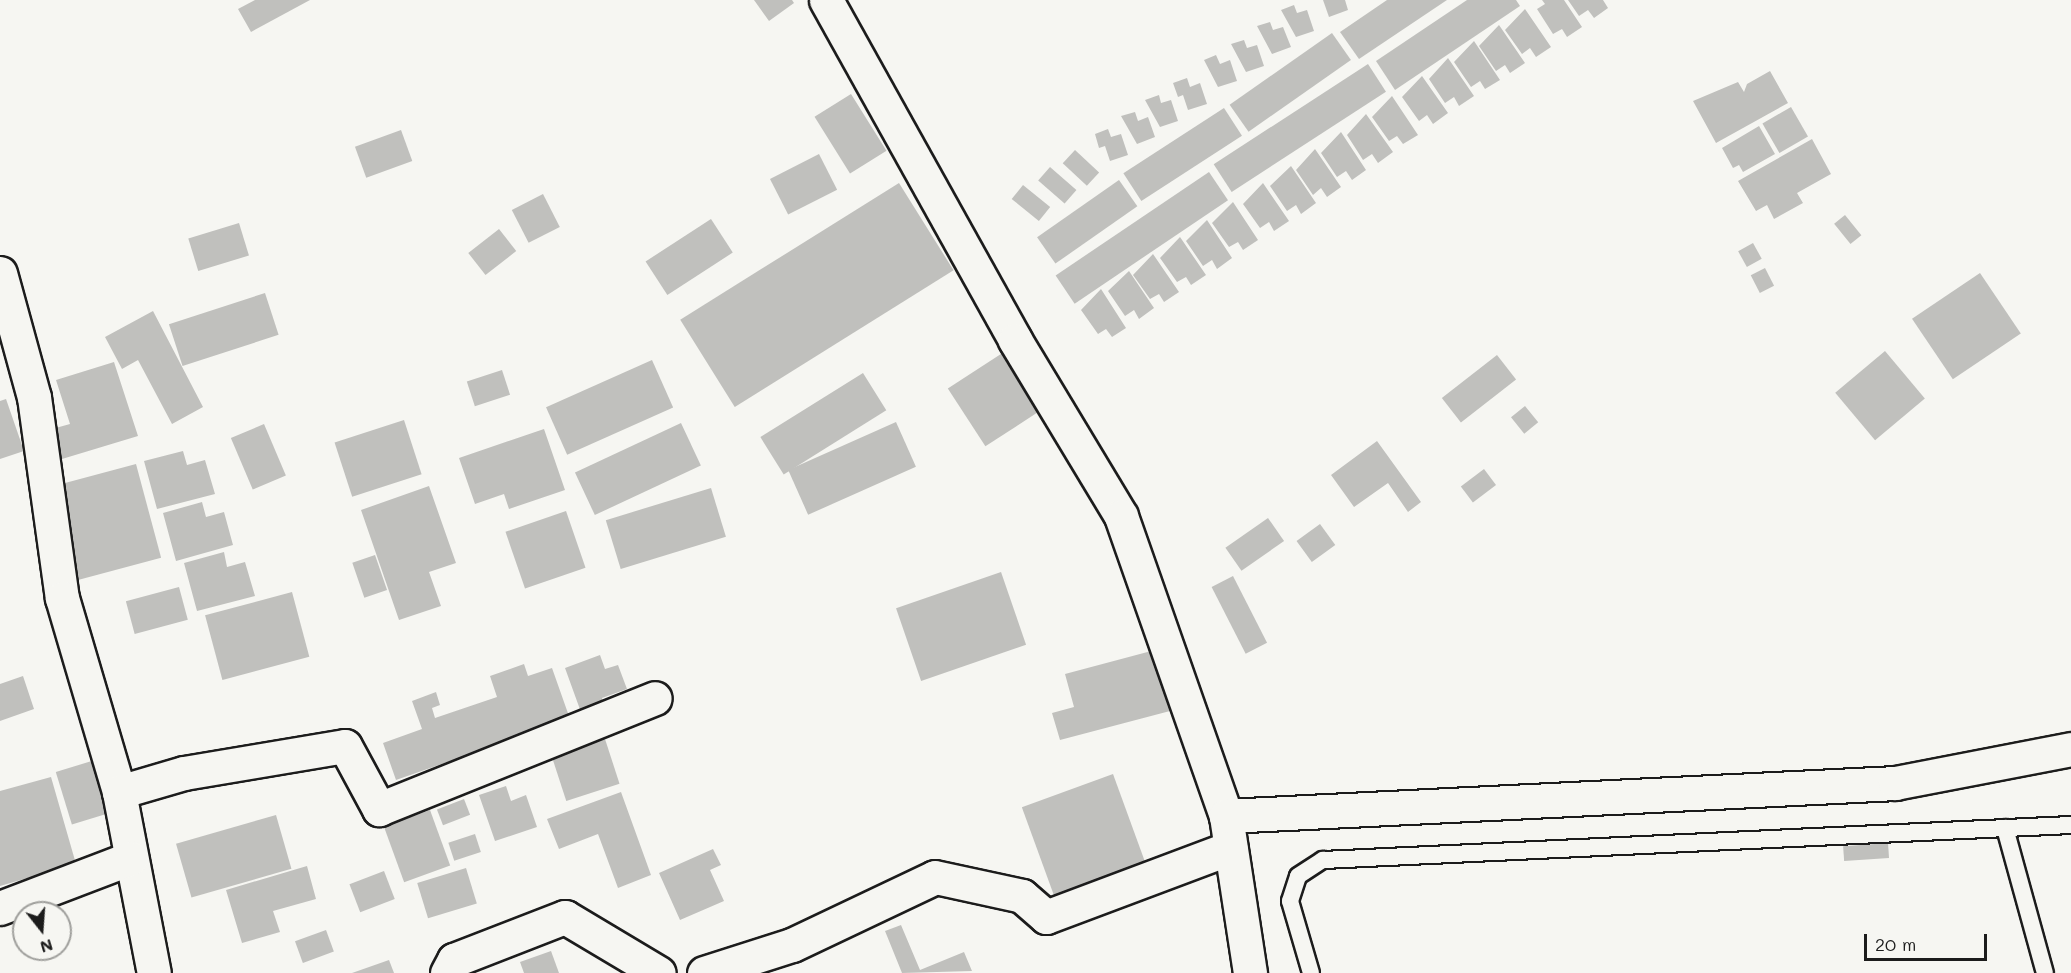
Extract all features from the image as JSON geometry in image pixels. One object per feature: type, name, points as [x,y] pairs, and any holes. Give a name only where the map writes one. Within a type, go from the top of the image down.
[{"type":"street","points":[[826,0],[1015,340],[1121,516],[1228,832],[1250,973]]},
{"type":"street","points":[[0,273],[34,397],[62,598],[119,792],[154,973]]},
{"type":"street","points":[[119,792],[184,773],[345,746],[379,809],[656,698]]},
{"type":"street","points":[[704,973],[792,945],[935,877],[1022,896],[1046,917],[1228,832],[1895,783],[2071,749]]},
{"type":"street","points":[[0,908],[131,858]]},
{"type":"street","points":[[447,973],[454,960],[565,917],[660,973]]},
{"type":"lane","points":[[1311,973],[1290,901],[1298,876],[1323,860],[2071,825]]},
{"type":"lane","points":[[2005,828],[2045,973]]},
{"type":"building","points":[[255,0],[310,0],[251,32],[238,9]]},
{"type":"building","points":[[754,0],[792,0],[794,3],[769,21]]},
{"type":"building","points":[[1323,0],[1345,0],[1348,10],[1329,17]]},
{"type":"building","points":[[1387,0],[1447,0],[1359,59],[1340,32]]},
{"type":"building","points":[[1467,0],[1516,0],[1520,6],[1395,90],[1376,61]]},
{"type":"building","points":[[1542,0],[1564,0],[1582,27],[1567,37],[1562,29],[1553,34],[1537,9],[1545,4]]},
{"type":"building","points":[[1568,0],[1603,0],[1608,8],[1594,18],[1588,10],[1579,16]]},
{"type":"building","points":[[1294,5],[1297,13],[1307,10],[1314,31],[1296,37],[1281,10]]},
{"type":"building","points":[[1525,9],[1551,47],[1536,57],[1530,48],[1522,54],[1505,30]]},
{"type":"building","points":[[1270,22],[1273,30],[1283,27],[1291,47],[1272,54],[1257,26]]},
{"type":"building","points":[[1499,25],[1525,63],[1510,73],[1505,65],[1496,71],[1479,46]]},
{"type":"building","points":[[1332,33],[1351,60],[1249,132],[1230,105]]},
{"type":"building","points":[[1244,40],[1247,48],[1257,45],[1264,66],[1246,72],[1231,44]]},
{"type":"building","points":[[1474,41],[1500,80],[1485,89],[1480,81],[1471,87],[1454,62]]},
{"type":"building","points":[[1216,55],[1220,64],[1230,60],[1237,81],[1218,87],[1204,60]]},
{"type":"building","points":[[1448,58],[1474,96],[1459,106],[1454,97],[1445,103],[1429,79]]},
{"type":"building","points":[[1368,64],[1386,92],[1232,192],[1214,164]]},
{"type":"building","points":[[1770,71],[1788,103],[1716,143],[1693,101],[1738,82],[1744,92],[1747,84]]},
{"type":"building","points":[[1422,76],[1448,113],[1433,124],[1427,115],[1419,121],[1402,97]]},
{"type":"building","points":[[1187,78],[1190,87],[1200,83],[1207,104],[1188,110],[1183,95],[1178,97],[1173,83]]},
{"type":"building","points":[[851,94],[887,151],[850,174],[815,117]]},
{"type":"building","points":[[1159,95],[1161,103],[1171,100],[1178,121],[1160,127],[1145,100]]},
{"type":"building","points":[[1392,96],[1418,135],[1403,144],[1397,136],[1389,141],[1372,117]]},
{"type":"building","points":[[1791,107],[1808,136],[1779,153],[1762,124]]},
{"type":"building","points":[[1224,108],[1242,136],[1141,201],[1123,173]]},
{"type":"building","points":[[1135,112],[1138,121],[1148,117],[1155,137],[1137,144],[1121,116]]},
{"type":"building","points":[[1366,114],[1393,152],[1378,163],[1372,154],[1363,160],[1347,135]]},
{"type":"building","points":[[1759,126],[1775,154],[1743,172],[1739,165],[1733,168],[1722,148]]},
{"type":"building","points":[[1108,129],[1111,137],[1121,134],[1128,155],[1110,161],[1105,146],[1099,148],[1095,134]]},
{"type":"building","points":[[401,130],[412,161],[366,178],[355,147]]},
{"type":"building","points":[[1341,132],[1366,170],[1352,180],[1346,171],[1337,177],[1321,153]]},
{"type":"building","points":[[1812,139],[1831,174],[1797,193],[1803,203],[1774,219],[1767,205],[1756,211],[1738,181]]},
{"type":"building","points":[[1315,149],[1341,187],[1327,197],[1321,188],[1313,195],[1296,170]]},
{"type":"building","points":[[1075,150],[1099,173],[1087,186],[1063,163]]},
{"type":"building","points":[[819,154],[837,190],[788,215],[770,179]]},
{"type":"building","points":[[1291,166],[1316,203],[1301,214],[1296,205],[1287,211],[1270,186]]},
{"type":"building","points":[[1050,167],[1076,190],[1065,204],[1038,181]]},
{"type":"building","points":[[1209,172],[1228,200],[1075,304],[1056,275]]},
{"type":"building","points":[[1119,180],[1137,206],[1055,264],[1037,237]]},
{"type":"building","points":[[899,183],[954,270],[735,407],[680,320]]},
{"type":"building","points":[[1263,183],[1289,221],[1274,231],[1269,222],[1260,228],[1243,204]]},
{"type":"building","points":[[1023,185],[1050,207],[1039,221],[1012,199]]},
{"type":"building","points":[[543,194],[560,227],[529,243],[512,210]]},
{"type":"building","points":[[1233,202],[1258,240],[1243,250],[1238,242],[1229,247],[1212,223]]},
{"type":"building","points":[[1845,215],[1861,235],[1850,244],[1834,224]]},
{"type":"building","points":[[711,219],[733,253],[667,295],[646,261]]},
{"type":"building","points":[[1207,220],[1232,258],[1217,269],[1212,260],[1203,266],[1186,241]]},
{"type":"building","points":[[239,223],[249,256],[198,271],[188,238]]},
{"type":"building","points":[[499,229],[516,251],[486,275],[468,253]]},
{"type":"building","points":[[1180,237],[1206,275],[1191,285],[1186,277],[1177,282],[1160,258]]},
{"type":"building","points":[[1753,243],[1762,259],[1747,267],[1738,251]]},
{"type":"building","points":[[1153,254],[1179,292],[1164,302],[1159,294],[1150,299],[1133,275]]},
{"type":"building","points":[[1765,268],[1774,286],[1760,293],[1751,275]]},
{"type":"building","points":[[1129,271],[1154,308],[1139,319],[1134,310],[1125,316],[1108,291]]},
{"type":"building","points":[[1980,273],[2021,334],[1953,379],[1912,319]]},
{"type":"building","points":[[1101,289],[1126,328],[1112,337],[1106,329],[1098,334],[1081,310]]},
{"type":"building","points":[[265,293],[279,335],[183,366],[169,324]]},
{"type":"building","points":[[153,311],[203,407],[172,424],[138,360],[122,369],[105,337]]},
{"type":"building","points":[[1885,351],[1925,398],[1875,440],[1835,393]]},
{"type":"building","points":[[1004,352],[1042,410],[985,446],[948,388]]},
{"type":"building","points":[[1497,355],[1516,379],[1461,423],[1442,398]]},
{"type":"building","points":[[652,360],[673,408],[567,455],[546,407]]},
{"type":"building","points":[[114,362],[138,436],[62,459],[52,429],[70,424],[56,380]]},
{"type":"building","points":[[502,370],[510,395],[475,406],[467,381]]},
{"type":"building","points":[[863,373],[886,410],[784,474],[760,437]]},
{"type":"building","points":[[6,399],[24,451],[0,459],[0,401]]},
{"type":"building","points":[[1525,406],[1538,422],[1524,434],[1511,417]]},
{"type":"building","points":[[404,420],[422,474],[352,497],[335,443]]},
{"type":"building","points":[[896,422],[916,467],[808,515],[788,470]]},
{"type":"building","points":[[681,423],[701,466],[595,515],[575,472]]},
{"type":"building","points":[[264,424],[286,476],[253,490],[231,438]]},
{"type":"building","points":[[544,429],[565,490],[509,509],[504,494],[475,504],[459,458]]},
{"type":"building","points":[[1377,441],[1421,502],[1408,512],[1388,483],[1354,507],[1331,475]]},
{"type":"building","points":[[183,451],[187,465],[205,460],[215,494],[157,509],[144,461]]},
{"type":"building","points":[[136,464],[161,558],[77,580],[52,487]]},
{"type":"building","points":[[1484,469],[1496,485],[1473,502],[1461,486]]},
{"type":"building","points":[[429,486],[456,563],[429,572],[441,606],[399,620],[361,510]]},
{"type":"building","points":[[711,488],[726,537],[621,569],[606,520]]},
{"type":"building","points":[[202,502],[206,517],[224,512],[233,545],[176,561],[163,513]]},
{"type":"building","points":[[566,511],[586,568],[525,589],[505,532]]},
{"type":"building","points":[[1268,518],[1284,541],[1241,571],[1225,548]]},
{"type":"building","points":[[1320,524],[1335,545],[1312,562],[1297,541]]},
{"type":"building","points":[[224,552],[227,567],[245,562],[255,596],[197,611],[184,563]]},
{"type":"building","points":[[375,555],[387,590],[364,598],[352,563]]},
{"type":"building","points":[[1001,572],[1026,645],[921,681],[896,608]]},
{"type":"building","points":[[1233,576],[1267,643],[1246,654],[1212,587]]},
{"type":"building","points":[[179,587],[188,620],[135,634],[126,601]]},
{"type":"building","points":[[292,592],[309,657],[222,680],[205,615]]},
{"type":"building","points":[[1155,650],[1170,711],[1060,740],[1052,713],[1074,707],[1065,674]]},
{"type":"building","points":[[600,655],[605,669],[618,665],[627,689],[602,698],[604,707],[582,715],[565,668]]},
{"type":"building","points":[[524,664],[528,676],[552,668],[570,719],[396,780],[383,743],[422,729],[412,701],[436,692],[440,705],[432,708],[435,718],[497,697],[490,676]]},
{"type":"building","points":[[23,676],[34,709],[0,721],[0,684]]},
{"type":"building","points":[[605,739],[620,784],[566,801],[552,756]]},
{"type":"building","points":[[95,760],[111,813],[72,825],[56,772]]},
{"type":"building","points":[[1113,774],[1145,862],[1054,896],[1022,807]]},
{"type":"building","points":[[51,777],[76,864],[0,886],[0,791]]},
{"type":"building","points":[[506,786],[511,801],[526,795],[537,827],[495,841],[479,795]]},
{"type":"building","points":[[621,792],[651,875],[618,888],[598,834],[559,849],[547,819]]},
{"type":"building","points":[[464,799],[470,815],[443,825],[437,809]]},
{"type":"building","points":[[430,810],[450,865],[404,882],[384,827]]},
{"type":"building","points":[[276,815],[291,869],[191,897],[176,844]]},
{"type":"building","points":[[475,834],[481,852],[454,861],[448,843]]},
{"type":"building","points":[[1888,843],[1889,858],[1844,861],[1843,846]]},
{"type":"building","points":[[713,849],[721,865],[710,870],[724,901],[680,920],[659,873]]},
{"type":"building","points":[[307,866],[316,899],[273,911],[280,932],[242,943],[226,890]]},
{"type":"building","points":[[466,868],[477,903],[428,918],[417,883]]},
{"type":"building","points":[[384,871],[395,899],[360,912],[349,884]]},
{"type":"building","points":[[901,925],[920,970],[964,952],[972,971],[902,973],[885,931]]},
{"type":"building","points":[[326,930],[334,952],[303,963],[295,941]]},
{"type":"building","points":[[551,951],[559,973],[524,973],[520,962]]},
{"type":"building","points":[[389,960],[394,973],[352,973]]}]
